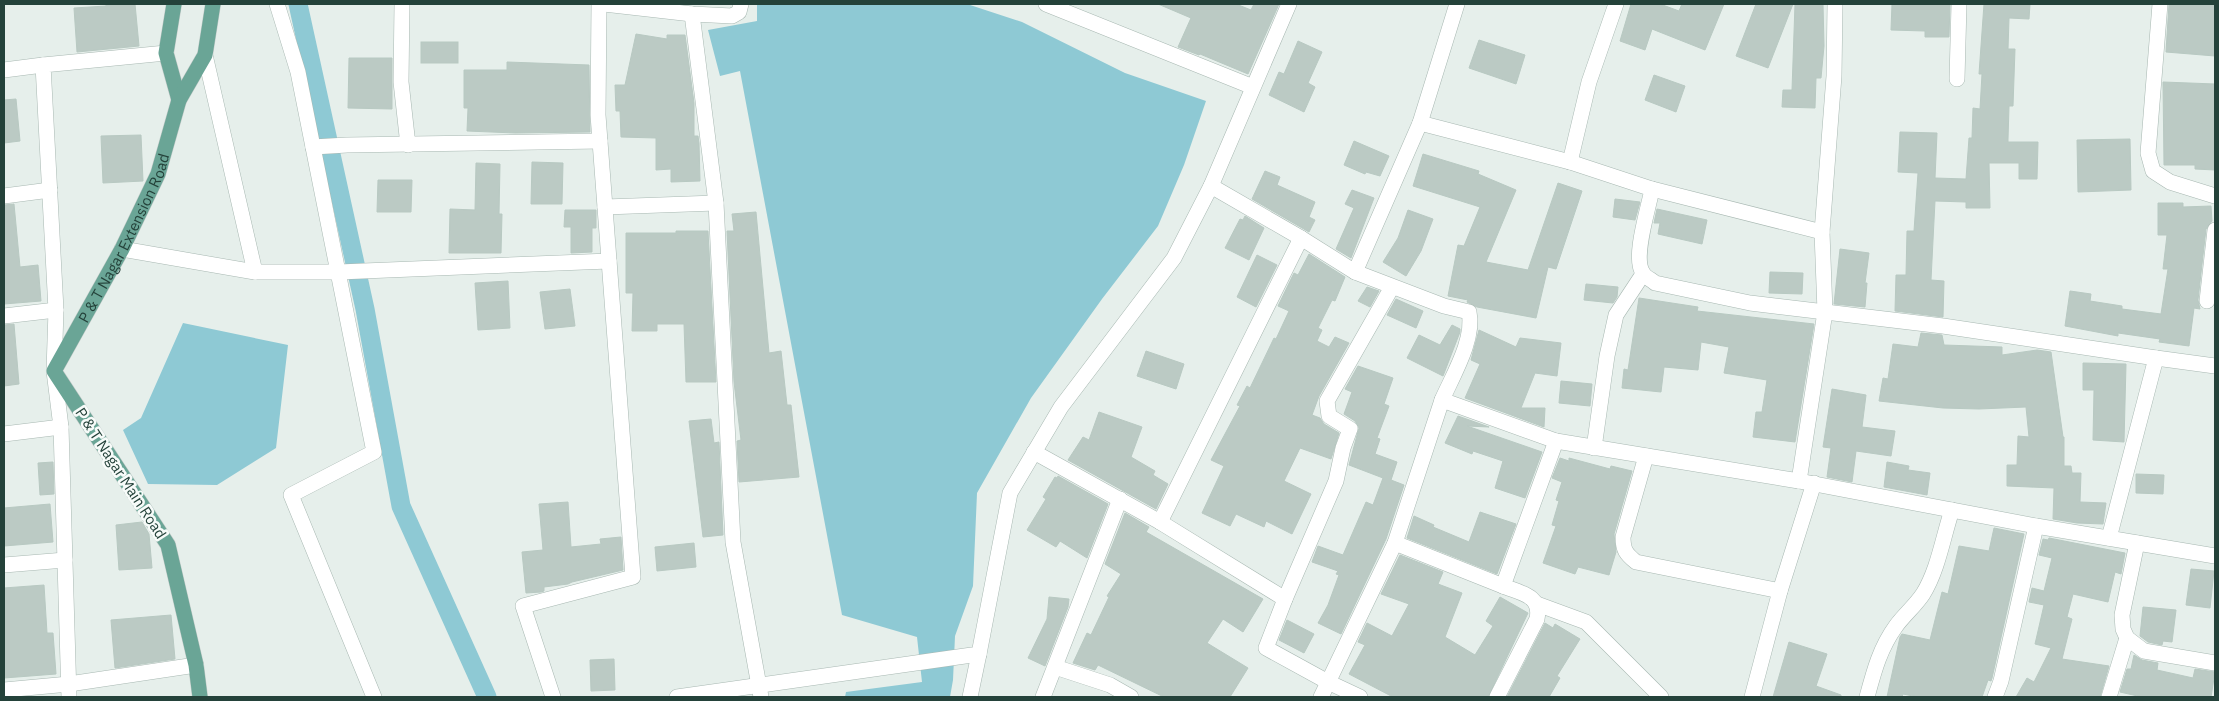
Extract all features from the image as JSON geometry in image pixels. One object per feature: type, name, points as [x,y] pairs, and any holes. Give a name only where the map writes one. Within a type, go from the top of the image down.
[{"type":"main road","points":[[174,4],[166,53],[179,100]]},
{"type":"main road","name":"P & T Nagar Extension Road","points":[[54,371],[122,249],[158,174],[179,100],[205,55],[213,4]]},
{"type":"main road","name":"P & T Nagar Main Road","points":[[54,371],[168,545],[196,664],[200,697]]},
{"type":"street","points":[[277,4],[298,72],[374,452],[291,495],[374,697]]},
{"type":"street","points":[[402,4],[402,82],[408,145]]},
{"type":"street","points":[[553,697],[523,606],[633,577],[598,115],[599,4]]},
{"type":"street","points":[[604,4],[692,14],[732,16],[739,12],[741,4]]},
{"type":"street","points":[[1046,4],[1253,87]]},
{"type":"street","points":[[970,697],[1010,492],[1062,408],[1174,258],[1211,186],[1289,4]]},
{"type":"street","points":[[1356,272],[1420,123],[1457,4]]},
{"type":"street","points":[[1570,162],[1589,82],[1616,4]]},
{"type":"street","points":[[1752,697],[1807,482],[1825,312],[1822,232],[1834,76],[1835,4]]},
{"type":"street","points":[[1957,79],[1959,4]]},
{"type":"street","points":[[2160,4],[2148,153],[2153,171],[2170,182],[2215,196]]},
{"type":"street","points":[[692,14],[716,203],[734,542],[760,692]]},
{"type":"street","points":[[4,70],[166,53]]},
{"type":"street","points":[[205,55],[255,272]]},
{"type":"street","points":[[43,65],[56,310],[54,371],[60,427],[69,690]]},
{"type":"street","points":[[1420,123],[1570,162],[1652,189],[1822,232]]},
{"type":"street","points":[[314,147],[600,140]]},
{"type":"street","points":[[1211,186],[1356,272],[1444,306],[1470,312],[1472,322],[1470,335],[1442,400],[1395,542],[1321,697]]},
{"type":"street","points":[[1652,189],[1640,245],[1639,263],[1642,274],[1655,282],[1674,288],[1750,303],[1944,326],[2215,366]]},
{"type":"street","points":[[4,196],[50,190]]},
{"type":"street","points":[[605,207],[716,203]]},
{"type":"street","points":[[2207,300],[2215,230]]},
{"type":"street","points":[[1160,522],[1301,238]]},
{"type":"street","points":[[122,249],[255,272],[339,272],[609,261]]},
{"type":"street","points":[[1594,448],[1607,356],[1616,315],[1642,274]]},
{"type":"street","points":[[1360,697],[1266,648],[1336,481],[1343,448],[1350,429],[1329,416],[1327,401],[1392,287]]},
{"type":"street","points":[[4,316],[56,310]]},
{"type":"street","points":[[2109,538],[2156,358]]},
{"type":"street","points":[[1442,400],[1556,441],[1807,482],[2036,526],[2215,556]]},
{"type":"street","points":[[4,434],[60,427]]},
{"type":"street","points":[[1503,586],[1556,441]]},
{"type":"street","points":[[1034,452],[1160,522],[1285,599]]},
{"type":"street","points":[[1646,456],[1623,537],[1623,548],[1626,555],[1636,562],[1780,591]]},
{"type":"street","points":[[1043,697],[1120,499]]},
{"type":"street","points":[[1867,697],[1876,664],[1884,644],[1897,624],[1924,593],[1952,510]]},
{"type":"street","points":[[1995,697],[2001,681],[2036,526]]},
{"type":"street","points":[[1395,542],[1533,599],[1537,604],[1539,610],[1538,619],[1498,697]]},
{"type":"street","points":[[2137,543],[2122,615],[2123,629],[2127,638],[2144,652],[2215,664]]},
{"type":"street","points":[[4,565],[65,560]]},
{"type":"street","points":[[1537,604],[1586,622],[1661,697]]},
{"type":"street","points":[[2109,697],[2127,638]]},
{"type":"street","points":[[677,697],[760,692],[932,660],[978,654]]},
{"type":"street","points":[[4,690],[69,690],[196,664]]},
{"type":"street","points":[[1055,666],[1110,685],[1131,697]]},
{"type":"water","points":[[757,4],[967,4],[1022,22],[1125,73],[1206,101],[1184,165],[1158,226],[1102,299],[1031,398],[977,493],[973,586],[955,636],[953,680],[950,697],[845,697],[846,692],[922,682],[917,637],[842,615],[740,71],[720,76],[708,30],[757,21]]},
{"type":"water","points":[[183,323],[288,345],[276,448],[217,485],[148,484],[123,430],[141,418]]},
{"type":"building","points":[[106,4],[135,4],[139,46],[77,52],[74,8],[106,6]]},
{"type":"building","points":[[1158,4],[1236,4],[1251,10],[1254,4],[1279,4],[1248,74],[1178,47],[1191,18]]},
{"type":"building","points":[[1631,4],[1660,4],[1679,11],[1682,4],[1724,4],[1705,50],[1652,29],[1645,50],[1620,41]]},
{"type":"building","points":[[1756,4],[1793,4],[1768,68],[1736,56]]},
{"type":"building","points":[[1795,4],[1823,4],[1824,46],[1821,78],[1816,78],[1815,108],[1782,107],[1783,90],[1792,90]]},
{"type":"building","points":[[1892,4],[1950,4],[1949,37],[1925,37],[1925,31],[1891,30]]},
{"type":"building","points":[[1984,4],[2030,4],[2029,19],[2009,18],[2008,49],[2015,49],[2013,106],[2009,106],[2008,142],[2038,142],[2037,179],[2019,179],[2019,163],[1989,163],[1990,208],[1966,208],[1966,202],[1935,201],[1931,280],[1944,281],[1943,317],[1895,311],[1896,275],[1906,275],[1907,231],[1914,231],[1918,173],[1898,172],[1900,132],[1937,133],[1935,178],[1966,179],[1969,138],[1972,138],[1973,108],[1980,109],[1982,74],[1979,74]]},
{"type":"building","points":[[2169,4],[2215,4],[2215,56],[2166,52]]},
{"type":"building","points":[[636,34],[667,39],[667,35],[685,35],[694,103],[694,136],[698,136],[699,143],[700,181],[671,182],[671,169],[656,170],[656,138],[621,137],[620,111],[616,111],[615,85],[625,85]]},
{"type":"building","points":[[1479,40],[1525,55],[1516,84],[1469,68]]},
{"type":"building","points":[[1298,41],[1322,52],[1308,83],[1315,87],[1304,112],[1269,95],[1279,72],[1284,74]]},
{"type":"building","points":[[421,42],[458,42],[458,63],[421,63]]},
{"type":"building","points":[[349,58],[392,58],[392,109],[348,108]]},
{"type":"building","points":[[507,62],[589,65],[590,132],[515,133],[467,131],[468,108],[464,108],[464,70],[507,70]]},
{"type":"building","points":[[1654,75],[1685,86],[1676,112],[1645,100]]},
{"type":"building","points":[[2163,82],[2215,84],[2215,170],[2195,169],[2195,165],[2164,165]]},
{"type":"building","points":[[16,99],[20,141],[4,143],[4,100]]},
{"type":"building","points":[[141,135],[143,181],[103,183],[101,136]]},
{"type":"building","points":[[2130,139],[2131,190],[2078,192],[2077,140]]},
{"type":"building","points":[[1354,141],[1389,156],[1380,176],[1366,172],[1365,174],[1344,165]]},
{"type":"building","points":[[1423,154],[1479,171],[1478,174],[1516,190],[1486,262],[1528,270],[1558,183],[1582,191],[1556,269],[1548,267],[1536,318],[1477,307],[1467,302],[1468,300],[1448,296],[1458,245],[1464,246],[1480,207],[1413,186]]},
{"type":"building","points":[[532,162],[563,163],[562,204],[531,204]]},
{"type":"building","points":[[476,163],[500,164],[499,214],[502,214],[501,253],[449,253],[450,209],[475,210]]},
{"type":"building","points":[[1265,171],[1280,177],[1277,185],[1315,202],[1309,217],[1315,220],[1309,232],[1252,199]]},
{"type":"building","points":[[378,180],[412,180],[411,212],[377,212]]},
{"type":"building","points":[[1352,190],[1374,198],[1351,258],[1336,249],[1354,208],[1345,204]]},
{"type":"building","points":[[1615,199],[1640,202],[1635,220],[1613,217]]},
{"type":"building","points":[[2158,203],[2183,203],[2183,207],[2211,206],[2212,221],[2206,229],[2198,300],[2200,309],[2194,308],[2189,346],[2159,342],[2160,339],[2118,333],[2118,336],[2065,326],[2070,291],[2091,294],[2090,301],[2122,306],[2122,309],[2161,314],[2168,269],[2163,269],[2167,235],[2158,235]]},
{"type":"building","points":[[14,204],[20,267],[38,265],[41,301],[4,304],[4,205]]},
{"type":"building","points":[[1657,209],[1707,220],[1702,244],[1658,234],[1660,223],[1654,223]]},
{"type":"building","points":[[565,210],[596,210],[596,228],[592,228],[592,252],[571,253],[571,227],[564,227]]},
{"type":"building","points":[[1408,210],[1433,219],[1421,251],[1406,276],[1383,262],[1398,238]]},
{"type":"building","points":[[756,212],[769,353],[781,351],[787,405],[791,405],[799,477],[739,482],[737,441],[741,440],[734,382],[727,231],[734,231],[732,214]]},
{"type":"building","points":[[1245,216],[1264,228],[1249,260],[1225,248],[1240,219],[1243,220]]},
{"type":"building","points":[[676,231],[708,231],[716,382],[686,382],[684,324],[657,324],[657,331],[632,331],[633,293],[626,293],[626,233],[676,233]]},
{"type":"building","points":[[1840,249],[1869,253],[1865,283],[1867,283],[1865,307],[1834,304]]},
{"type":"building","points":[[1309,254],[1345,277],[1335,301],[1332,300],[1318,328],[1322,330],[1317,341],[1329,347],[1335,337],[1349,343],[1319,396],[1312,415],[1320,418],[1324,424],[1339,433],[1331,459],[1300,448],[1284,481],[1311,494],[1292,534],[1266,521],[1264,527],[1236,514],[1230,526],[1202,513],[1224,466],[1211,460],[1240,406],[1237,405],[1247,386],[1250,388],[1274,338],[1276,339],[1289,311],[1278,306],[1294,273],[1298,275]]},
{"type":"building","points":[[1257,255],[1277,265],[1256,307],[1237,297]]},
{"type":"building","points":[[1770,272],[1803,273],[1802,294],[1769,293]]},
{"type":"building","points":[[508,281],[510,328],[478,330],[475,283]]},
{"type":"building","points":[[1586,284],[1618,287],[1617,297],[1613,303],[1584,300]]},
{"type":"building","points":[[1367,287],[1379,291],[1370,307],[1358,301]]},
{"type":"building","points":[[570,289],[575,326],[545,329],[540,292]]},
{"type":"building","points":[[1639,298],[1698,307],[1697,311],[1814,324],[1795,442],[1753,437],[1756,412],[1762,412],[1767,380],[1724,373],[1729,347],[1701,342],[1698,370],[1664,367],[1661,392],[1622,388],[1624,369],[1628,370]]},
{"type":"building","points":[[1396,299],[1423,311],[1416,328],[1387,315]]},
{"type":"building","points":[[14,324],[19,384],[4,386],[4,325]]},
{"type":"building","points":[[1452,325],[1460,329],[1460,332],[1443,376],[1407,358],[1419,335],[1440,345]]},
{"type":"building","points":[[1479,330],[1516,347],[1520,338],[1561,343],[1557,376],[1535,373],[1521,408],[1545,408],[1544,427],[1465,398],[1480,364],[1471,360]]},
{"type":"building","points":[[1921,333],[1942,335],[1944,345],[2002,347],[2002,355],[2037,350],[2051,352],[2064,437],[2064,466],[2071,466],[2072,473],[2081,473],[2080,502],[2106,503],[2103,524],[2077,523],[2053,519],[2054,488],[2007,486],[2007,465],[2017,465],[2018,436],[2029,437],[2026,407],[1943,408],[1879,401],[1883,378],[1888,379],[1893,344],[1918,347]]},
{"type":"building","points":[[1146,351],[1184,364],[1176,389],[1137,376]]},
{"type":"building","points":[[2083,363],[2126,364],[2124,442],[2093,440],[2094,390],[2083,390]]},
{"type":"building","points":[[1358,366],[1393,378],[1384,404],[1389,406],[1377,438],[1380,439],[1375,454],[1397,462],[1391,480],[1404,485],[1386,539],[1341,634],[1318,623],[1328,605],[1339,575],[1336,574],[1338,571],[1312,562],[1318,546],[1343,555],[1366,502],[1373,505],[1383,478],[1349,465],[1359,428],[1355,421],[1344,414],[1352,392],[1345,389]]},
{"type":"building","points":[[1561,381],[1592,384],[1590,406],[1559,403]]},
{"type":"building","points":[[1832,389],[1866,395],[1862,427],[1895,431],[1891,456],[1856,451],[1852,482],[1827,477],[1831,448],[1823,447]]},
{"type":"building","points":[[1099,412],[1142,427],[1131,457],[1155,471],[1153,475],[1168,484],[1156,509],[1068,460],[1083,437],[1089,440]]},
{"type":"building","points":[[1458,416],[1489,427],[1467,426],[1542,452],[1525,498],[1495,488],[1503,461],[1473,451],[1472,454],[1445,443]]},
{"type":"building","points":[[711,419],[714,443],[719,442],[723,535],[703,537],[689,421]]},
{"type":"building","points":[[1560,458],[1569,461],[1569,458],[1610,469],[1611,466],[1632,471],[1614,534],[1616,552],[1609,575],[1578,567],[1575,574],[1543,563],[1556,526],[1552,525],[1559,501],[1556,500],[1562,482],[1552,478]]},
{"type":"building","points":[[53,462],[54,494],[40,495],[38,463]]},
{"type":"building","points":[[1887,462],[1909,466],[1908,470],[1930,473],[1927,495],[1884,487]]},
{"type":"building","points":[[2136,474],[2164,475],[2163,494],[2136,493]]},
{"type":"building","points":[[1058,476],[1108,504],[1087,558],[1060,541],[1056,547],[1027,530],[1046,499],[1043,497],[1055,477],[1057,478]]},
{"type":"building","points":[[568,502],[571,547],[601,544],[600,539],[621,537],[623,570],[568,584],[544,587],[544,591],[541,592],[526,593],[522,552],[543,550],[539,504]]},
{"type":"building","points":[[50,504],[53,542],[4,546],[4,508]]},
{"type":"building","points":[[1480,512],[1516,524],[1497,574],[1407,538],[1414,516],[1434,525],[1433,527],[1469,542]]},
{"type":"building","points":[[1125,513],[1149,527],[1146,532],[1263,599],[1243,632],[1223,619],[1207,643],[1248,668],[1230,697],[1164,697],[1098,665],[1095,670],[1073,663],[1087,633],[1091,635],[1109,597],[1107,596],[1121,574],[1105,564]]},
{"type":"building","points":[[142,522],[149,534],[152,568],[119,570],[116,525]]},
{"type":"building","points":[[1994,528],[2024,534],[1992,678],[1991,681],[1988,680],[1982,697],[1918,697],[1903,694],[1902,697],[1887,697],[1900,637],[1902,634],[1930,640],[1942,592],[1948,594],[1959,546],[1989,551]]},
{"type":"building","points":[[2049,538],[2125,553],[2121,574],[2115,572],[2108,602],[2073,594],[2067,617],[2072,619],[2062,659],[2109,666],[2100,697],[2016,697],[2027,678],[2034,682],[2051,648],[2035,644],[2044,605],[2029,602],[2032,588],[2044,591],[2052,558],[2039,555],[2043,539],[2048,540]]},
{"type":"building","points":[[694,543],[696,567],[657,571],[655,547]]},
{"type":"building","points":[[1400,555],[1443,572],[1438,584],[1462,593],[1445,637],[1475,655],[1493,626],[1486,621],[1500,597],[1528,613],[1488,697],[1393,697],[1349,674],[1365,645],[1358,642],[1367,623],[1392,636],[1409,604],[1381,594]]},
{"type":"building","points":[[2191,569],[2214,571],[2210,608],[2186,605]]},
{"type":"building","points":[[44,585],[47,633],[53,633],[56,674],[4,678],[4,588]]},
{"type":"building","points":[[1049,597],[1069,599],[1068,607],[1045,666],[1028,658],[1047,619]]},
{"type":"building","points":[[2143,607],[2176,610],[2172,642],[2163,641],[2162,645],[2148,642],[2140,636]]},
{"type":"building","points":[[171,615],[175,659],[115,668],[111,620]]},
{"type":"building","points":[[1287,620],[1314,634],[1304,653],[1279,640]]},
{"type":"building","points":[[1545,623],[1553,628],[1555,624],[1580,639],[1557,676],[1560,678],[1549,697],[1507,697]]},
{"type":"building","points":[[1789,642],[1827,654],[1816,686],[1841,695],[1841,697],[1773,697]]},
{"type":"building","points":[[2134,655],[2142,660],[2158,663],[2157,670],[2193,678],[2195,669],[2215,672],[2211,697],[2142,697],[2120,692],[2127,669],[2131,669]]},
{"type":"building","points":[[614,659],[615,690],[591,691],[590,660]]},
{"type":"waterway","points":[[298,4],[365,309],[401,506],[487,697]]}]
